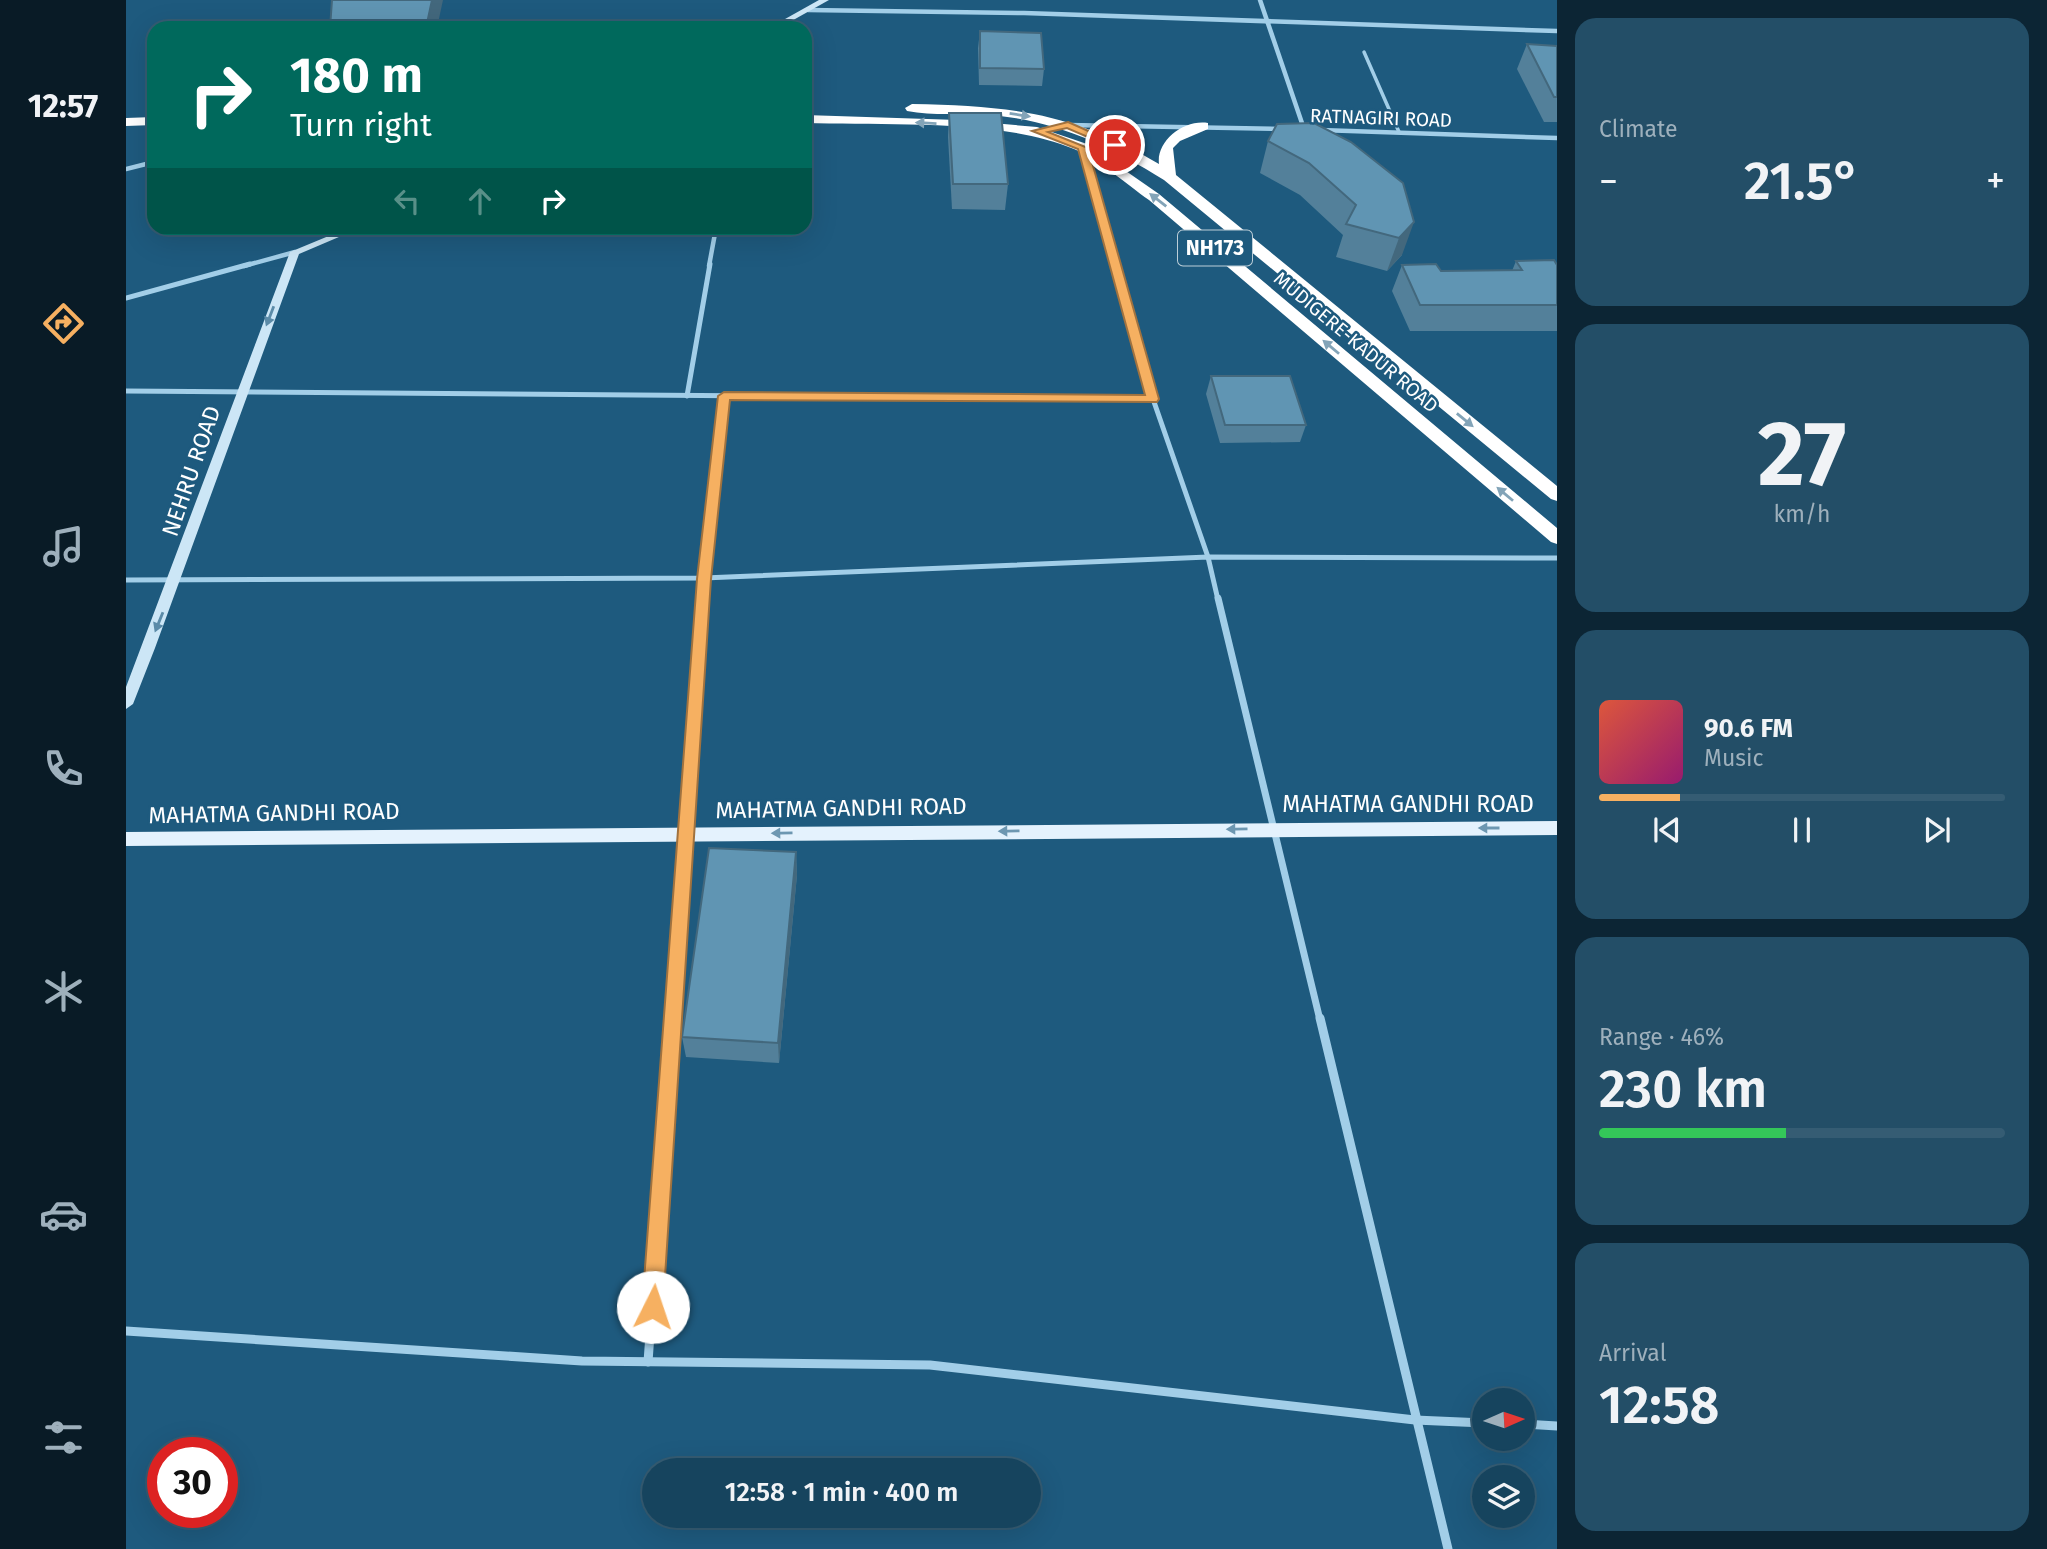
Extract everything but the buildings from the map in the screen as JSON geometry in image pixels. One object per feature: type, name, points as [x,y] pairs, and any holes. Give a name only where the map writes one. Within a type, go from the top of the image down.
[{"type":"highway","name":"MUDIGERE-KADUR ROAD","points":[[812,105],[990,111],[1068,125],[1100,138],[1169,177],[1557,495]]},
{"type":"highway","name":"MUDIGERE-KADUR ROAD","points":[[812,119],[982,125],[1037,131],[1082,148],[1163,204],[1557,538]]},
{"type":"highway","points":[[126,122],[147,121]]},
{"type":"highway","points":[[1169,177],[1162,157],[1164,148],[1176,138],[1203,126]]},
{"type":"main road","name":"MAHATMA GANDHI ROAD","points":[[126,839],[1557,828]]},
{"type":"street","points":[[787,21],[825,0]]},
{"type":"street","points":[[1260,0],[1304,129]]},
{"type":"street","points":[[808,10],[1024,13],[1557,31]]},
{"type":"street","name":"RATNAGIRI ROAD","points":[[1037,131],[1068,125],[1203,126],[1557,138]]},
{"type":"street","points":[[1082,148],[1153,399],[1208,557],[1276,829],[1415,1420],[1448,1549]]},
{"type":"street","points":[[126,169],[147,164]]},
{"type":"street","points":[[126,298],[295,252],[338,235]]},
{"type":"street","points":[[687,396],[715,235]]},
{"type":"street","name":"NEHRU ROAD","points":[[126,704],[176,581],[240,393],[295,252]]},
{"type":"street","points":[[126,391],[1153,399]]},
{"type":"street","points":[[649,1362],[704,579],[724,396]]},
{"type":"street","points":[[126,580],[704,579],[1208,557],[1557,558]]},
{"type":"street","points":[[126,1331],[582,1361],[930,1365],[1415,1420],[1472,1422]]},
{"type":"street","points":[[1535,1425],[1557,1426]]},
{"type":"lane","points":[[1364,52],[1399,132]]},
{"type":"route","points":[[653,1307],[704,579],[724,396],[1153,399],[1082,148],[1057,136],[1037,131],[1068,125],[1115,145]]}]
